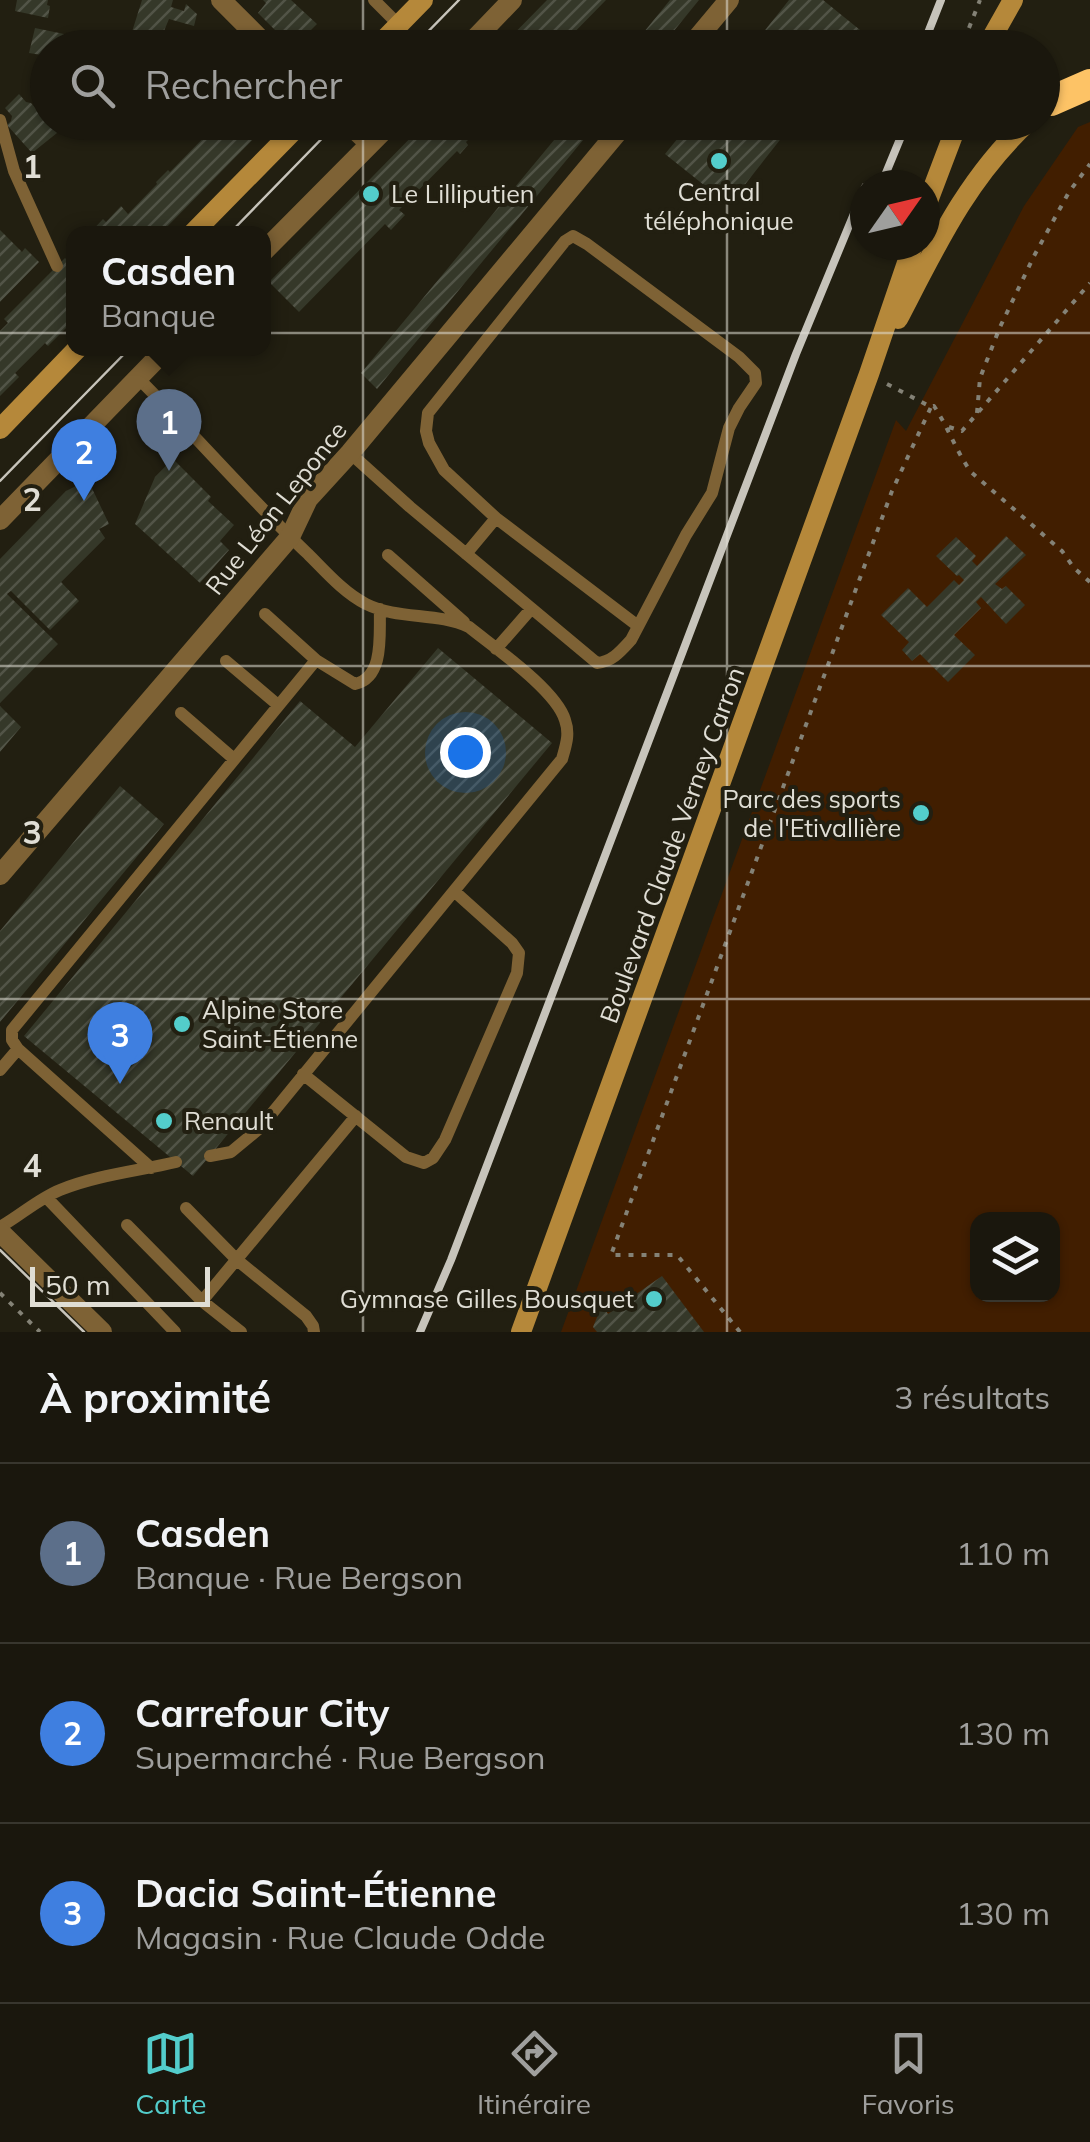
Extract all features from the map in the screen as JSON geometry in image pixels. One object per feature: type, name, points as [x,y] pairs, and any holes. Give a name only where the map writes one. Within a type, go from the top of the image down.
[{"type":"highway","points":[[1060,99],[1090,84]]},
{"type":"main road","points":[[394,30],[424,0]]},
{"type":"main road","points":[[996,30],[1013,0]]},
{"type":"main road","points":[[1060,96],[1090,75]]},
{"type":"main road","points":[[200,226],[284,140]]},
{"type":"main road","points":[[940,170],[951,140]]},
{"type":"main road","name":"Boulevard Claude Verney Carron","points":[[869,374],[944,230],[982,170],[1011,140]]},
{"type":"main road","name":"Boulevard Claude Verney Carron","points":[[522,1332],[907,260]]},
{"type":"main road","points":[[0,429],[70,356]]},
{"type":"street","points":[[221,0],[252,30]]},
{"type":"street","points":[[483,30],[512,0]]},
{"type":"street","points":[[704,30],[728,0]]},
{"type":"street","points":[[366,140],[370,144]]},
{"type":"street","points":[[271,245],[374,140]]},
{"type":"street","name":"Rue Léon Leponce","points":[[0,875],[290,537],[308,499],[611,140]]},
{"type":"street","points":[[0,520],[160,356]]},
{"type":"street","points":[[0,1230],[102,1332]]},
{"type":"lane","points":[[374,0],[399,25]]},
{"type":"lane","points":[[0,120],[14,171],[57,266]]},
{"type":"lane","points":[[350,452],[596,663],[620,653],[630,640],[638,626],[686,535],[712,493],[729,428],[756,383],[755,373],[574,236],[565,242],[428,413],[426,431],[428,443],[444,470],[496,518],[638,626]]},
{"type":"lane","points":[[138,378],[290,537],[364,604],[470,626]]},
{"type":"lane","points":[[466,554],[496,518]]},
{"type":"lane","points":[[210,1156],[231,1152],[260,1128],[562,759],[568,738],[565,719],[553,697],[388,555]]},
{"type":"lane","points":[[266,614],[316,660],[355,684],[366,681],[376,668],[380,609]]},
{"type":"lane","points":[[496,649],[531,609]]},
{"type":"lane","points":[[151,1168],[18,1049],[12,1040],[12,1030],[316,660]]},
{"type":"lane","points":[[226,661],[278,706]]},
{"type":"lane","points":[[181,713],[234,759]]},
{"type":"lane","points":[[304,1074],[406,1156],[424,1163],[433,1158],[445,1140],[504,1005],[520,954],[454,891]]},
{"type":"lane","points":[[0,1070],[18,1049]]},
{"type":"lane","points":[[202,1301],[356,1116]]},
{"type":"lane","points":[[0,1230],[28,1206],[46,1197],[93,1180],[176,1162]]},
{"type":"lane","points":[[46,1197],[175,1332]]},
{"type":"lane","points":[[186,1208],[237,1260],[306,1316],[314,1332]]},
{"type":"lane","points":[[127,1225],[202,1301],[241,1332]]},
{"type":"path","points":[[969,30],[980,0]]},
{"type":"path","points":[[977,412],[980,378],[1000,327],[1068,192],[1090,164]]},
{"type":"path","points":[[948,428],[962,431],[1090,283]]},
{"type":"path","points":[[869,374],[934,406],[971,472],[1090,579]]},
{"type":"path","points":[[740,1332],[677,1255],[610,1255],[892,491],[931,407]]},
{"type":"path","points":[[0,1293],[40,1332]]},
{"type":"shaded area","name":"Parc des sports de l'Etivallière","points":[[1090,122],[1090,1332],[561,1332],[896,420],[906,431],[1024,206],[1078,127]]},
{"type":"building","points":[[17,0],[48,0],[48,18],[15,11]]},
{"type":"building","points":[[142,0],[173,0],[171,7],[184,11],[186,4],[197,14],[194,26],[169,19],[164,30],[133,30]]},
{"type":"building","points":[[263,0],[291,0],[317,24],[311,30],[275,30],[258,13],[266,3]]},
{"type":"building","points":[[547,0],[606,0],[577,30],[518,30]]},
{"type":"building","points":[[670,0],[699,0],[675,30],[646,30]]},
{"type":"building","points":[[789,0],[823,0],[860,30],[765,30]]},
{"type":"building","points":[[19,94],[30,103],[30,140],[48,140],[32,153],[7,125],[12,116],[5,108]]},
{"type":"building","points":[[201,140],[252,140],[168,226],[96,226],[121,206],[128,214]]},
{"type":"building","points":[[408,140],[468,140],[460,154],[457,151],[399,210],[405,215],[391,230],[385,224],[299,312],[271,280]]},
{"type":"building","points":[[554,140],[583,140],[377,389],[361,373]]},
{"type":"building","name":"Central téléphonique","points":[[676,140],[780,140],[729,205],[665,154]]},
{"type":"building","points":[[0,230],[22,252],[25,248],[39,262],[0,302]]},
{"type":"building","points":[[65,258],[66,328],[15,373],[19,377],[0,396],[0,331],[8,323],[4,319]]},
{"type":"building","points":[[173,459],[234,525],[220,541],[229,550],[200,583],[135,524],[155,477]]},
{"type":"building","points":[[88,480],[109,524],[99,529],[105,538],[61,582],[79,601],[50,630],[11,591],[7,594],[58,644],[0,703],[0,559],[66,491]]},
{"type":"building","points":[[1006,536],[1026,555],[995,584],[1002,589],[1006,586],[1025,605],[1006,624],[981,597],[976,602],[981,608],[954,635],[975,655],[948,682],[920,654],[912,661],[902,650],[909,642],[881,615],[908,588],[927,607],[954,580],[959,585],[964,580],[936,556],[956,537],[976,556],[972,561],[977,566]]},
{"type":"building","points":[[438,648],[552,743],[193,1176],[24,1036],[300,701],[355,747]]},
{"type":"building","points":[[0,706],[21,727],[0,752]]},
{"type":"building","points":[[120,786],[164,824],[0,1022],[0,931]]},
{"type":"building","name":"Gymnase Gilles Bousquet","points":[[662,1276],[704,1332],[597,1332],[593,1327],[602,1305],[608,1314]]},
{"type":"tram line","points":[[430,30],[459,0]]},
{"type":"tram line","points":[[237,226],[320,140]]},
{"type":"tram line","points":[[0,481],[122,356]]},
{"type":"tram line","points":[[0,1250],[84,1332]]},
{"type":"railway","points":[[929,30],[941,0]]},
{"type":"railway","points":[[887,170],[900,140]]},
{"type":"railway","points":[[420,1332],[451,1260],[796,354],[850,223]]},
{"type":"place","name":"Central téléphonique","points":[[719,161]]},
{"type":"place","name":"Le Lilliputien","points":[[371,194]]},
{"type":"place","name":"Casden","points":[[169,471]]},
{"type":"place","name":"Carrefour City","points":[[84,501]]},
{"type":"place","name":"Parc des sports de l'Etivallière","points":[[921,813]]},
{"type":"place","name":"Alpine Store Saint-Étienne","points":[[182,1024]]},
{"type":"place","name":"Dacia Saint-Étienne","points":[[120,1084]]},
{"type":"place","name":"Renault","points":[[164,1121]]},
{"type":"place","name":"Gymnase Gilles Bousquet","points":[[654,1299]]}]
